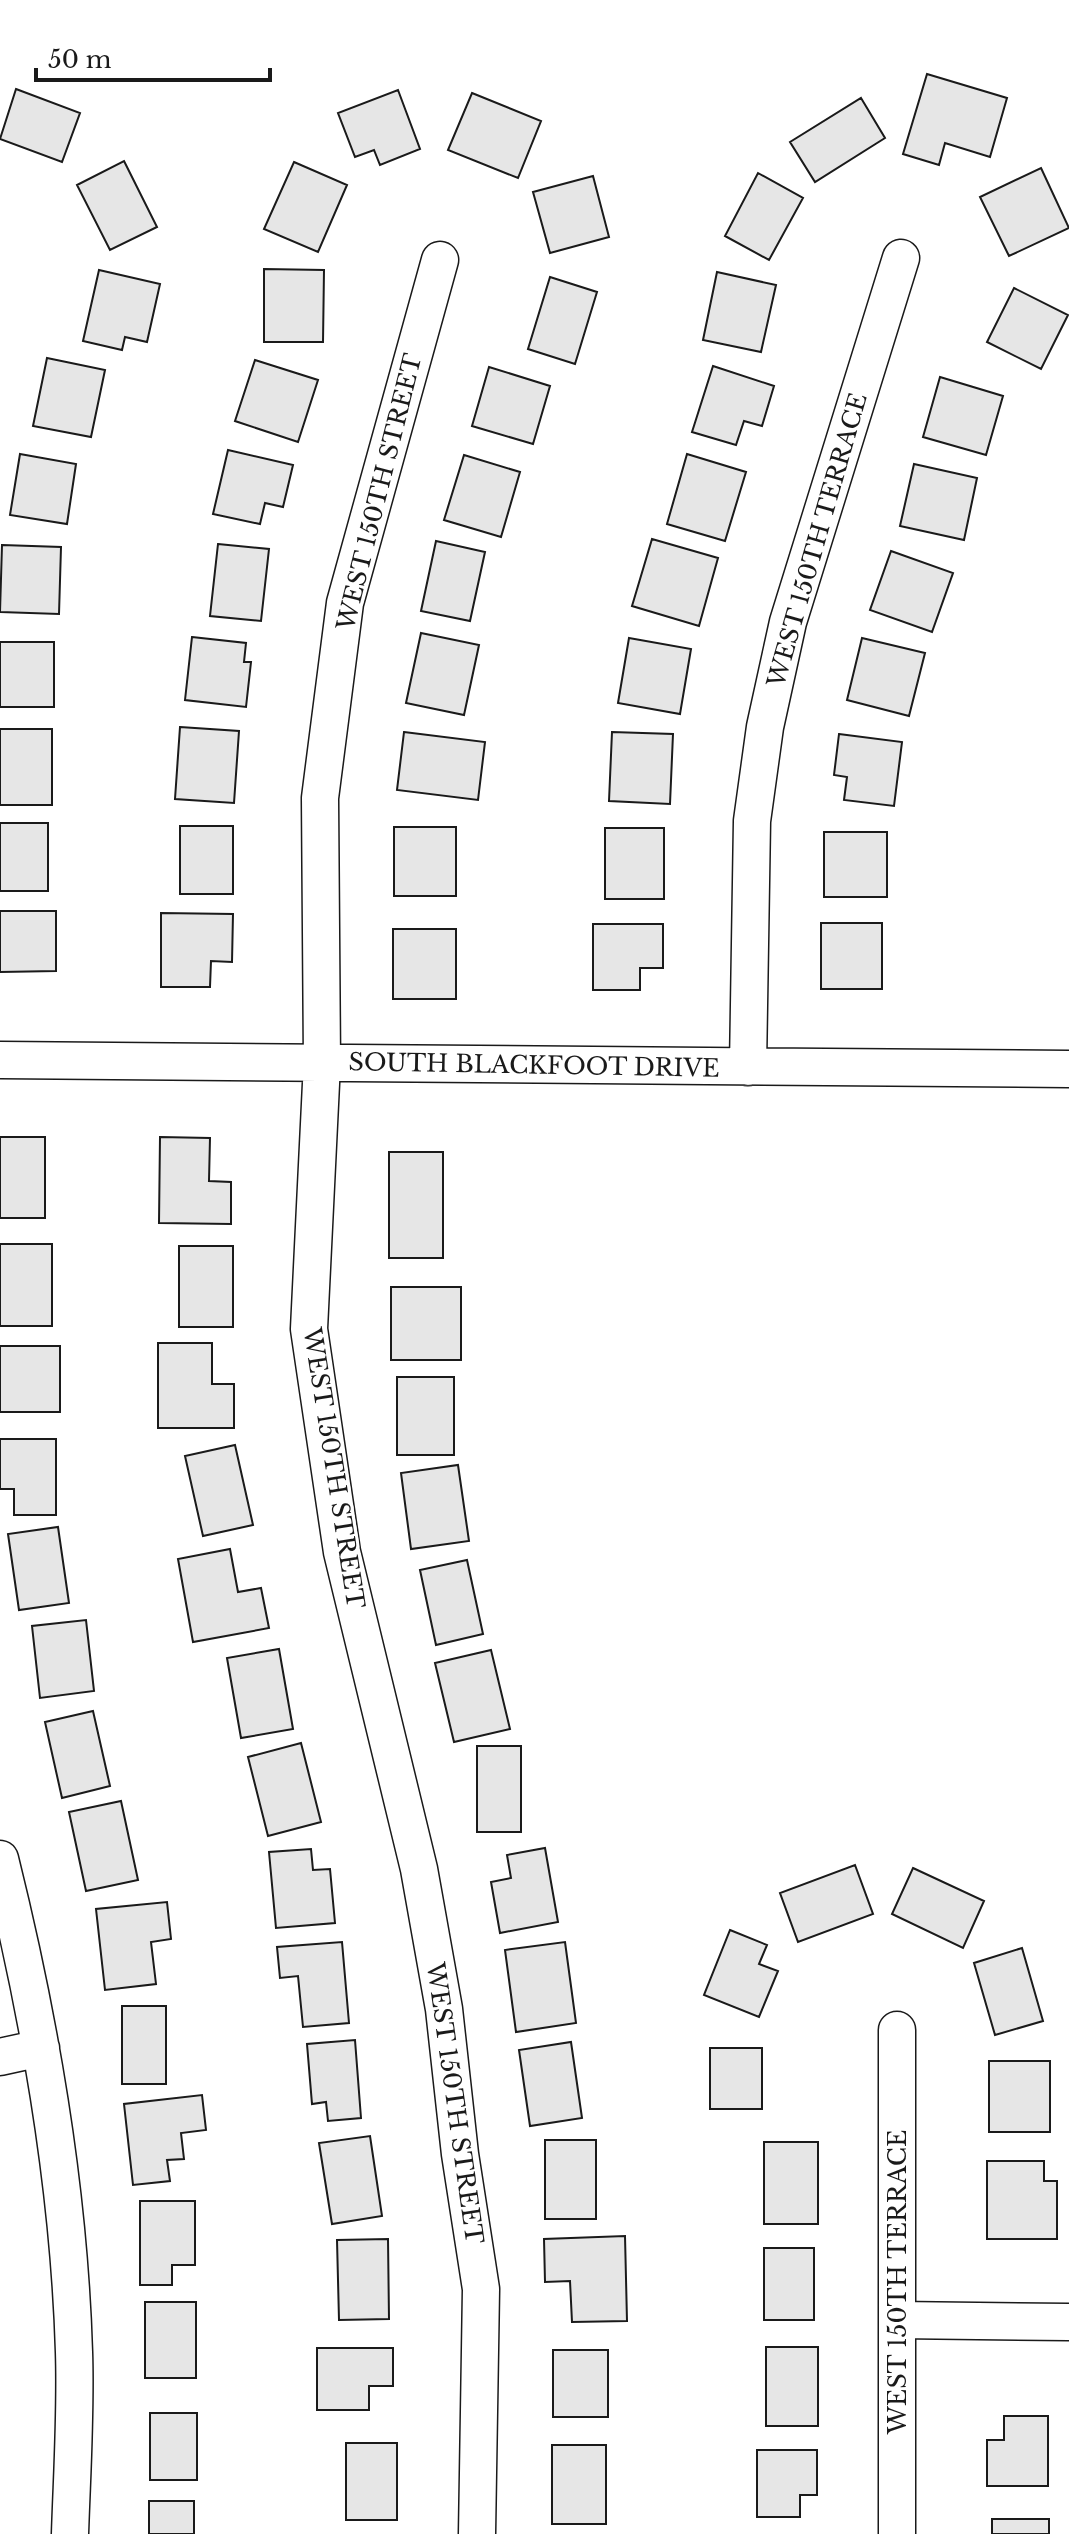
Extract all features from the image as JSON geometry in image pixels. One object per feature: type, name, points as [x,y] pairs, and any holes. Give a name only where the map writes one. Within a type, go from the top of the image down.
[{"type":"street","name":"WEST 150TH TERRACE","points":[[748,1067],[752,821],[765,727],[788,622],[901,258]]},
{"type":"street","name":"WEST 150TH STREET","points":[[440,260],[345,603],[320,798],[322,1063],[309,1329],[342,1552],[419,1869],[444,2009],[460,2154],[481,2289],[477,2534]]},
{"type":"street","name":"SOUTH BLACKFOOT DRIVE","points":[[0,1060],[1069,1069]]},
{"type":"street","points":[[0,1859],[26,1963],[56,2140],[74,2351],[70,2534]]},
{"type":"street","name":"WEST 150TH TERRACE","points":[[897,2030],[897,2534]]},
{"type":"street","points":[[0,2057],[41,2048]]},
{"type":"street","points":[[897,2320],[1069,2322]]},
{"type":"building","points":[[927,74],[1007,98],[990,157],[945,143],[939,165],[903,154]]},
{"type":"building","points":[[16,89],[80,113],[62,162],[0,139]]},
{"type":"building","points":[[398,90],[420,149],[380,165],[374,150],[355,157],[338,113]]},
{"type":"building","points":[[472,93],[541,121],[518,178],[448,150]]},
{"type":"building","points":[[861,98],[885,138],[815,182],[790,142]]},
{"type":"building","points":[[124,161],[157,227],[110,250],[77,185]]},
{"type":"building","points":[[294,162],[347,185],[318,252],[264,229]]},
{"type":"building","points":[[1041,168],[1069,228],[1009,256],[980,197]]},
{"type":"building","points":[[758,173],[803,198],[769,260],[725,236]]},
{"type":"building","points":[[593,176],[609,237],[550,253],[533,192]]},
{"type":"building","points":[[264,269],[324,270],[323,342],[264,342]]},
{"type":"building","points":[[99,270],[160,284],[147,342],[125,337],[122,350],[83,341]]},
{"type":"building","points":[[717,272],[776,285],[761,352],[703,340]]},
{"type":"building","points":[[550,277],[597,292],[575,364],[528,349]]},
{"type":"building","points":[[1014,288],[1068,315],[1041,369],[987,342]]},
{"type":"building","points":[[47,358],[105,370],[91,437],[33,426]]},
{"type":"building","points":[[255,360],[318,380],[298,442],[235,421]]},
{"type":"building","points":[[713,366],[774,386],[762,426],[744,421],[736,445],[692,432]]},
{"type":"building","points":[[489,367],[550,386],[533,444],[472,426]]},
{"type":"building","points":[[940,377],[1003,396],[986,455],[923,437]]},
{"type":"building","points":[[228,450],[293,465],[283,507],[265,503],[260,524],[213,514]]},
{"type":"building","points":[[20,454],[76,464],[67,524],[10,515]]},
{"type":"building","points":[[687,454],[746,472],[725,541],[667,524]]},
{"type":"building","points":[[464,455],[520,472],[501,537],[444,520]]},
{"type":"building","points":[[914,464],[977,478],[964,540],[900,526]]},
{"type":"building","points":[[652,539],[718,558],[699,626],[632,606]]},
{"type":"building","points":[[436,541],[485,552],[470,621],[421,611]]},
{"type":"building","points":[[218,544],[269,549],[261,621],[210,616]]},
{"type":"building","points":[[2,545],[61,547],[59,614],[0,612]]},
{"type":"building","points":[[891,551],[953,573],[932,632],[870,610]]},
{"type":"building","points":[[421,633],[479,645],[464,715],[406,703]]},
{"type":"building","points":[[192,637],[246,643],[244,662],[251,662],[246,707],[185,700]]},
{"type":"building","points":[[629,638],[691,649],[680,714],[618,703]]},
{"type":"building","points":[[862,638],[925,653],[909,716],[847,700]]},
{"type":"building","points":[[0,642],[54,642],[54,707],[0,707]]},
{"type":"building","points":[[180,727],[239,731],[234,803],[175,799]]},
{"type":"building","points":[[0,729],[52,729],[52,805],[0,805]]},
{"type":"building","points":[[404,732],[485,742],[478,800],[397,790]]},
{"type":"building","points":[[612,732],[673,734],[670,804],[609,801]]},
{"type":"building","points":[[839,734],[902,742],[894,806],[844,800],[847,777],[834,775]]},
{"type":"building","points":[[0,823],[48,823],[48,891],[0,891]]},
{"type":"building","points":[[180,826],[233,826],[233,894],[180,894]]},
{"type":"building","points":[[394,827],[456,827],[456,896],[394,896]]},
{"type":"building","points":[[605,828],[664,828],[664,899],[605,899]]},
{"type":"building","points":[[824,832],[887,832],[887,897],[824,897]]},
{"type":"building","points":[[0,911],[56,911],[56,971],[0,972]]},
{"type":"building","points":[[161,913],[233,914],[232,962],[211,961],[210,987],[161,987]]},
{"type":"building","points":[[821,923],[882,923],[882,989],[821,989]]},
{"type":"building","points":[[593,924],[663,924],[663,968],[640,968],[640,990],[593,990]]},
{"type":"building","points":[[393,929],[456,929],[456,999],[393,999]]},
{"type":"building","points":[[0,1137],[45,1137],[45,1218],[0,1218]]},
{"type":"building","points":[[160,1137],[210,1138],[209,1181],[231,1182],[231,1224],[159,1223]]},
{"type":"building","points":[[389,1152],[443,1152],[443,1258],[389,1258]]},
{"type":"building","points":[[0,1244],[52,1244],[52,1326],[0,1326]]},
{"type":"building","points":[[179,1246],[233,1246],[233,1327],[179,1327]]},
{"type":"building","points":[[391,1287],[461,1287],[461,1360],[391,1360]]},
{"type":"building","points":[[158,1343],[212,1343],[212,1384],[234,1384],[234,1428],[158,1428]]},
{"type":"building","points":[[0,1346],[60,1346],[60,1412],[0,1412]]},
{"type":"building","points":[[397,1377],[454,1377],[454,1455],[397,1455]]},
{"type":"building","points":[[0,1439],[56,1439],[56,1515],[14,1515],[14,1489],[0,1489]]},
{"type":"building","points":[[235,1445],[253,1525],[203,1536],[185,1456]]},
{"type":"building","points":[[458,1465],[469,1541],[411,1549],[401,1473]]},
{"type":"building","points":[[58,1527],[69,1603],[19,1610],[8,1534]]},
{"type":"building","points":[[230,1549],[238,1592],[261,1588],[269,1628],[193,1642],[178,1559]]},
{"type":"building","points":[[467,1560],[483,1634],[436,1645],[420,1570]]},
{"type":"building","points":[[86,1620],[94,1691],[40,1698],[32,1626]]},
{"type":"building","points":[[279,1649],[293,1729],[241,1738],[227,1658]]},
{"type":"building","points":[[491,1650],[510,1729],[454,1742],[435,1663]]},
{"type":"building","points":[[93,1711],[110,1786],[62,1798],[45,1722]]},
{"type":"building","points":[[301,1743],[321,1822],[268,1836],[248,1757]]},
{"type":"building","points":[[477,1746],[521,1746],[521,1832],[477,1832]]},
{"type":"building","points":[[121,1801],[138,1880],[86,1891],[69,1812]]},
{"type":"building","points":[[545,1848],[558,1922],[500,1933],[491,1882],[511,1878],[507,1855]]},
{"type":"building","points":[[311,1849],[313,1870],[330,1869],[335,1923],[276,1928],[269,1852]]},
{"type":"building","points":[[855,1865],[873,1914],[798,1942],[780,1893]]},
{"type":"building","points":[[913,1868],[984,1901],[963,1948],[892,1914]]},
{"type":"building","points":[[167,1902],[171,1939],[151,1942],[156,1984],[105,1990],[96,1909]]},
{"type":"building","points":[[730,1930],[767,1945],[759,1964],[778,1971],[759,2017],[704,1995]]},
{"type":"building","points":[[342,1942],[349,2023],[303,2027],[298,1976],[280,1978],[277,1947]]},
{"type":"building","points":[[565,1942],[576,2023],[516,2032],[505,1950]]},
{"type":"building","points":[[1022,1948],[1043,2021],[995,2035],[974,1963]]},
{"type":"building","points":[[122,2006],[166,2006],[166,2084],[122,2084]]},
{"type":"building","points":[[355,2040],[361,2118],[328,2121],[326,2102],[312,2104],[307,2044]]},
{"type":"building","points":[[571,2042],[582,2118],[530,2126],[519,2050]]},
{"type":"building","points":[[710,2048],[762,2048],[762,2109],[710,2109]]},
{"type":"building","points":[[989,2061],[1050,2061],[1050,2132],[989,2132]]},
{"type":"building","points":[[202,2095],[206,2130],[181,2133],[184,2159],[167,2160],[170,2181],[133,2185],[124,2104]]},
{"type":"building","points":[[370,2136],[382,2216],[332,2224],[319,2143]]},
{"type":"building","points":[[545,2140],[596,2140],[596,2219],[545,2219]]},
{"type":"building","points":[[764,2142],[818,2142],[818,2224],[764,2224]]},
{"type":"building","points":[[987,2161],[1044,2161],[1044,2181],[1057,2181],[1057,2239],[987,2239]]},
{"type":"building","points":[[140,2201],[195,2201],[195,2265],[172,2265],[172,2285],[140,2285]]},
{"type":"building","points":[[625,2236],[627,2321],[572,2322],[570,2281],[545,2282],[544,2239]]},
{"type":"building","points":[[388,2239],[389,2319],[339,2320],[337,2240]]},
{"type":"building","points":[[764,2248],[814,2248],[814,2320],[764,2320]]},
{"type":"building","points":[[145,2302],[196,2302],[196,2378],[145,2378]]},
{"type":"building","points":[[766,2347],[818,2347],[818,2426],[766,2426]]},
{"type":"building","points":[[317,2348],[393,2348],[393,2386],[369,2386],[369,2410],[317,2410]]},
{"type":"building","points":[[553,2350],[608,2350],[608,2417],[553,2417]]},
{"type":"building","points":[[150,2413],[197,2413],[197,2480],[150,2480]]},
{"type":"building","points":[[1004,2416],[1048,2416],[1048,2486],[987,2486],[987,2440],[1004,2440]]},
{"type":"building","points":[[346,2443],[397,2443],[397,2520],[346,2520]]},
{"type":"building","points":[[552,2445],[606,2445],[606,2524],[552,2524]]},
{"type":"building","points":[[757,2450],[817,2450],[817,2495],[800,2495],[800,2517],[757,2517]]},
{"type":"building","points":[[149,2501],[194,2501],[194,2534],[149,2534]]},
{"type":"building","points":[[992,2519],[1049,2519],[1049,2534],[992,2534]]}]
